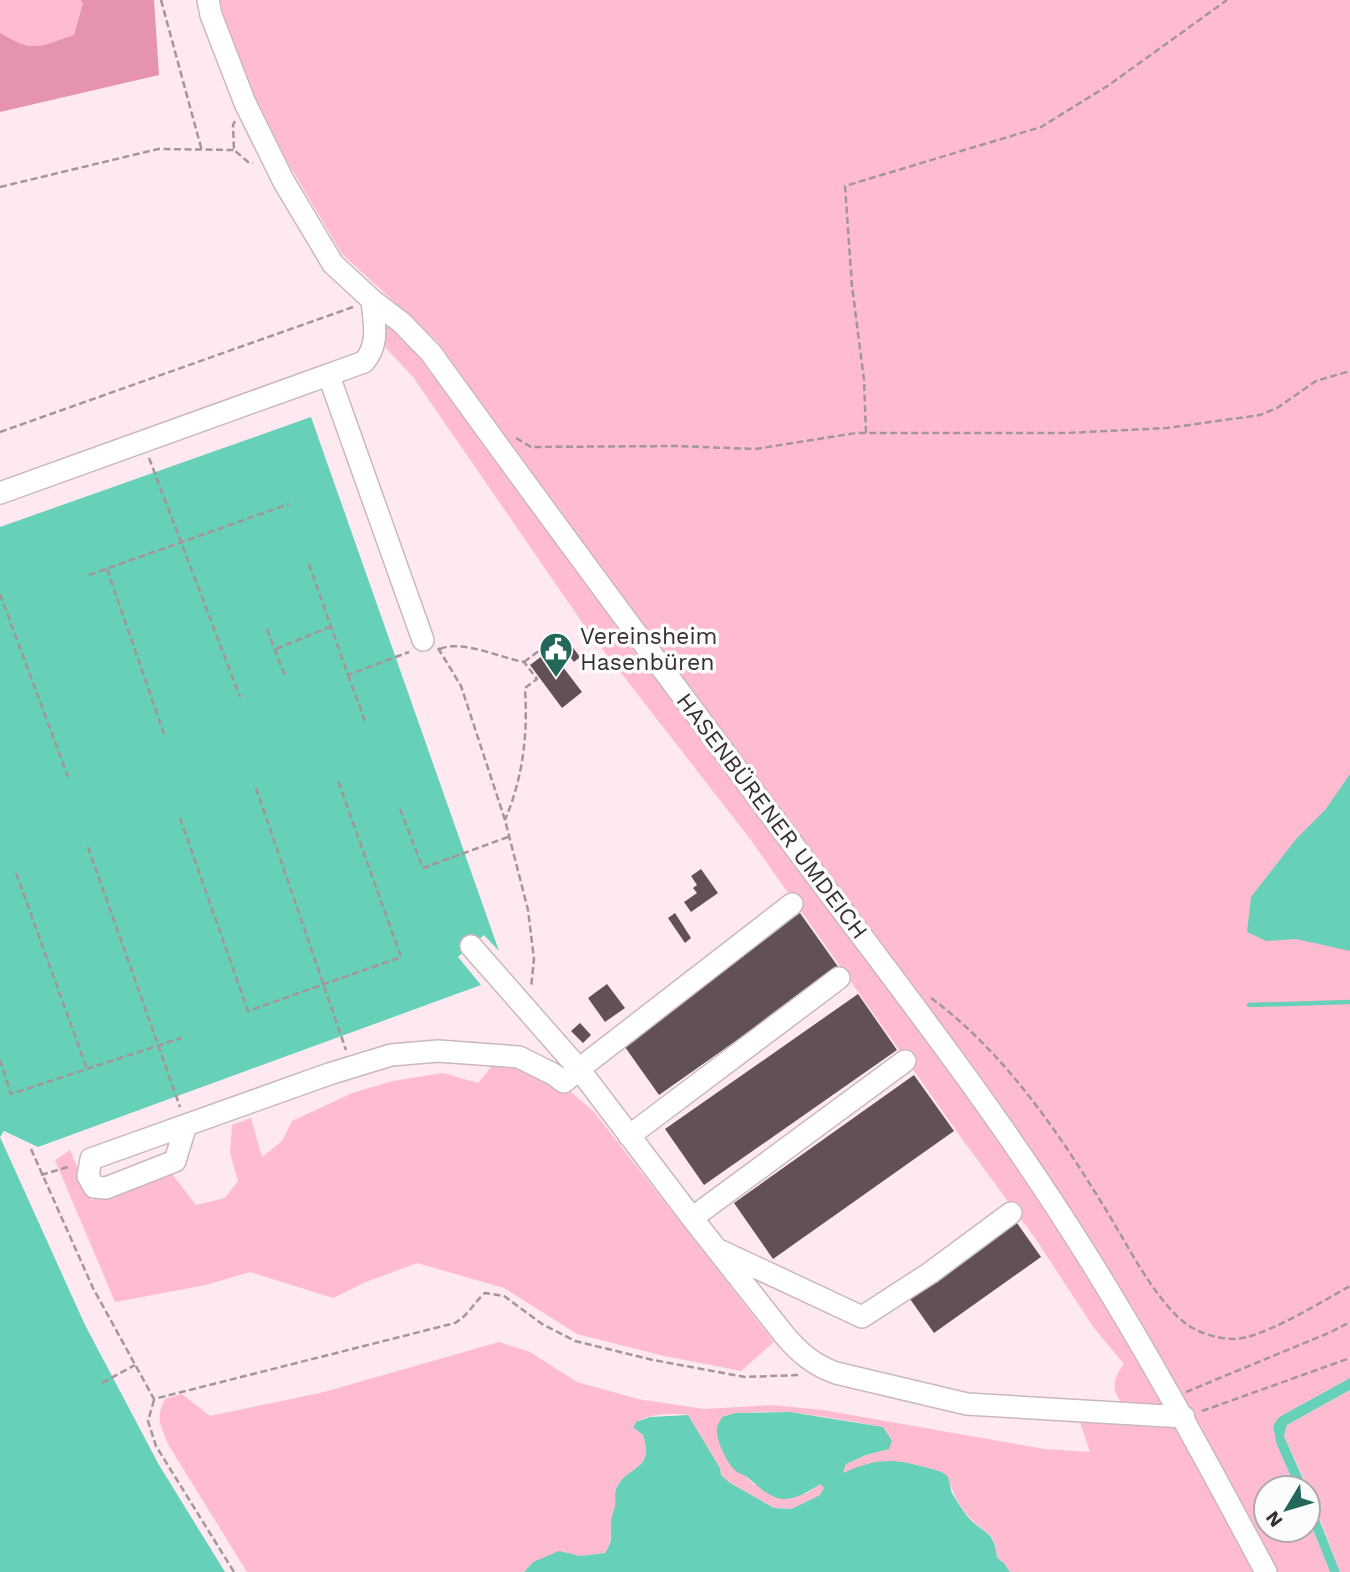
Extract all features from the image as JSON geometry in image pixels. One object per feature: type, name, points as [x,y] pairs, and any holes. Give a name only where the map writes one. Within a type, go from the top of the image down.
[{"type":"street","name":"HASENBÜRENER UMDEICH","points":[[208,0],[211,15],[244,103],[285,182],[333,264],[402,323],[431,353],[610,600],[908,999],[1065,1221],[1173,1397],[1266,1572]]},
{"type":"street","points":[[0,494],[364,362],[372,352],[376,340],[372,300]]},
{"type":"street","points":[[329,376],[431,644]]},
{"type":"street","points":[[186,1125],[175,1160],[106,1188],[94,1187],[88,1176],[91,1159],[186,1125],[329,1074],[391,1055],[438,1051],[519,1057],[564,1082],[792,904]]},
{"type":"street","points":[[471,946],[579,1069],[692,1219],[802,1356],[836,1373],[967,1404],[1184,1417]]},
{"type":"street","points":[[629,1136],[839,978]]},
{"type":"street","points":[[692,1219],[905,1062]]},
{"type":"street","points":[[716,1248],[862,1317],[930,1273],[1011,1213]]},
{"type":"path","points":[[161,0],[202,151]]},
{"type":"path","points":[[866,433],[864,380],[852,286],[845,186],[1041,127],[1109,85],[1227,0]]},
{"type":"path","points":[[0,187],[158,149],[234,150]]},
{"type":"path","points":[[0,432],[372,300]]},
{"type":"path","points":[[510,435],[531,447],[677,446],[755,449],[866,433],[1067,433],[1167,428],[1260,415],[1277,408],[1316,381],[1350,371]]},
{"type":"path","points":[[154,473],[240,697]]},
{"type":"path","points":[[89,575],[289,505]]},
{"type":"path","points":[[309,564],[366,724]]},
{"type":"path","points":[[107,569],[166,737]]},
{"type":"path","points":[[0,594],[68,776]]},
{"type":"path","points":[[275,649],[332,626]]},
{"type":"path","points":[[267,629],[285,676]]},
{"type":"path","points":[[524,662],[561,634]]},
{"type":"path","points":[[431,644],[524,662],[537,679],[524,688],[527,721],[523,761],[515,796],[505,820]]},
{"type":"path","points":[[431,644],[461,686],[505,820],[528,910],[534,959],[531,990],[519,1001]]},
{"type":"path","points":[[348,674],[395,657]]},
{"type":"path","points":[[180,818],[248,1011],[326,986],[401,957],[337,778]]},
{"type":"path","points":[[256,788],[342,1037]]},
{"type":"path","points":[[400,809],[423,869],[509,837]]},
{"type":"path","points":[[88,846],[176,1096]]},
{"type":"path","points":[[16,873],[87,1069]]},
{"type":"path","points":[[908,999],[932,998],[970,1030],[1010,1073],[1075,1159],[1157,1292],[1185,1323],[1209,1335],[1236,1339],[1264,1331],[1350,1286]]},
{"type":"path","points":[[0,1060],[11,1094],[181,1038]]},
{"type":"path","points":[[30,1149],[93,1288],[154,1399],[148,1421],[156,1446],[234,1572]]},
{"type":"path","points":[[41,1175],[91,1159]]},
{"type":"path","points":[[154,1399],[455,1323],[468,1315],[476,1300],[485,1293],[504,1296],[542,1324],[575,1341],[653,1360],[745,1377],[808,1375],[822,1368]]},
{"type":"path","points":[[1173,1397],[1320,1337],[1350,1322]]},
{"type":"path","points":[[1184,1417],[1350,1357]]},
{"type":"path","points":[[102,1382],[135,1365]]},
{"type":"shaded area","points":[[0,0],[80,0],[83,3],[74,35],[44,45],[29,46],[0,34]]},
{"type":"shaded area","points":[[80,0],[154,0],[159,75],[0,112],[0,33],[29,46],[44,45],[74,35],[83,3]]},
{"type":"shaded area","points":[[220,0],[1350,0],[1350,1378],[1279,1417],[1277,1445],[1290,1474],[1252,1474],[1252,1544],[1319,1544],[1330,1572],[1010,1572],[997,1558],[989,1534],[970,1518],[959,1504],[948,1477],[843,1473],[846,1464],[889,1449],[883,1427],[823,1416],[762,1412],[722,1417],[746,1476],[753,1484],[806,1494],[820,1484],[824,1488],[820,1495],[791,1509],[774,1508],[721,1475],[720,1468],[688,1415],[659,1415],[644,1419],[633,1426],[643,1435],[645,1456],[643,1462],[621,1481],[616,1489],[610,1542],[605,1553],[533,1562],[524,1572],[247,1572],[169,1446],[160,1418],[165,1399],[182,1394],[210,1416],[324,1392],[499,1342],[530,1352],[577,1382],[638,1399],[704,1409],[772,1405],[823,1410],[1045,1449],[1090,1452],[1079,1419],[1124,1406],[1115,1390],[1115,1380],[1124,1364],[1094,1328],[1035,1238],[750,839],[586,628],[413,377],[383,345],[376,312],[425,357],[884,978],[908,980],[549,501],[438,342],[342,254],[257,111],[229,41]]},
{"type":"shaded area","points":[[311,417],[499,951],[484,935],[458,957],[481,985],[38,1147],[4,1131],[0,1137],[0,527]]},
{"type":"shaded area","points":[[1350,774],[1350,951],[1296,939],[1266,941],[1247,932],[1251,897],[1296,839],[1325,810]]},
{"type":"shaded area","points":[[497,1060],[547,1076],[594,1112],[774,1342],[741,1371],[660,1355],[577,1334],[504,1288],[417,1263],[333,1298],[250,1272],[206,1285],[115,1302],[55,1160],[70,1150],[91,1200],[172,1174],[196,1205],[225,1198],[238,1181],[230,1153],[232,1125],[251,1118],[262,1157],[282,1141],[292,1121],[352,1093],[393,1081],[443,1073],[478,1083]]},
{"type":"shaded area","points":[[0,1137],[85,1325],[159,1465],[225,1572],[0,1572]]},
{"type":"shaded area","points":[[1350,1378],[1350,1390],[1287,1425],[1284,1436],[1301,1474],[1290,1474],[1277,1445],[1273,1426],[1279,1417]]},
{"type":"shaded area","points":[[1350,1390],[1350,1572],[1340,1572],[1322,1525],[1322,1474],[1302,1474],[1284,1436],[1287,1425]]},
{"type":"shaded area","points":[[790,1412],[883,1427],[892,1441],[889,1449],[846,1464],[843,1473],[866,1464],[894,1461],[944,1473],[948,1477],[952,1493],[967,1516],[991,1537],[997,1558],[1010,1572],[524,1572],[533,1562],[559,1551],[580,1556],[605,1553],[611,1541],[616,1489],[627,1475],[643,1462],[645,1456],[643,1435],[633,1427],[636,1422],[650,1417],[688,1415],[720,1468],[721,1475],[774,1508],[791,1509],[820,1495],[824,1488],[820,1484],[794,1498],[774,1497],[737,1472],[722,1451],[717,1427],[722,1417],[736,1413]]},
{"type":"shaded area","points":[[1322,1526],[1340,1572],[1330,1572],[1319,1544],[1322,1544]]},
{"type":"building","points":[[571,645],[580,657],[574,662],[565,650]]},
{"type":"building","name":"Vereinsheim Hasenbüren","points":[[550,650],[582,692],[562,708],[530,665]]},
{"type":"building","points":[[701,869],[718,893],[691,912],[684,902],[697,893],[693,888],[697,885],[691,876]]},
{"type":"building","points":[[675,913],[691,938],[685,943],[668,918]]},
{"type":"building","points":[[800,913],[839,968],[659,1095],[620,1040]]},
{"type":"building","points":[[607,984],[625,1008],[605,1022],[588,998]]},
{"type":"building","points":[[858,994],[897,1050],[704,1185],[665,1129]]},
{"type":"building","points":[[580,1023],[591,1035],[583,1043],[571,1031]]},
{"type":"building","points":[[914,1075],[954,1131],[773,1259],[734,1203]]},
{"type":"building","points":[[1017,1223],[1041,1257],[934,1333],[910,1299]]},
{"type":"waterway","points":[[1249,1005],[1350,1002]]},
{"type":"place","name":"Vereinsheim Hasenbüren","points":[[556,679]]}]
